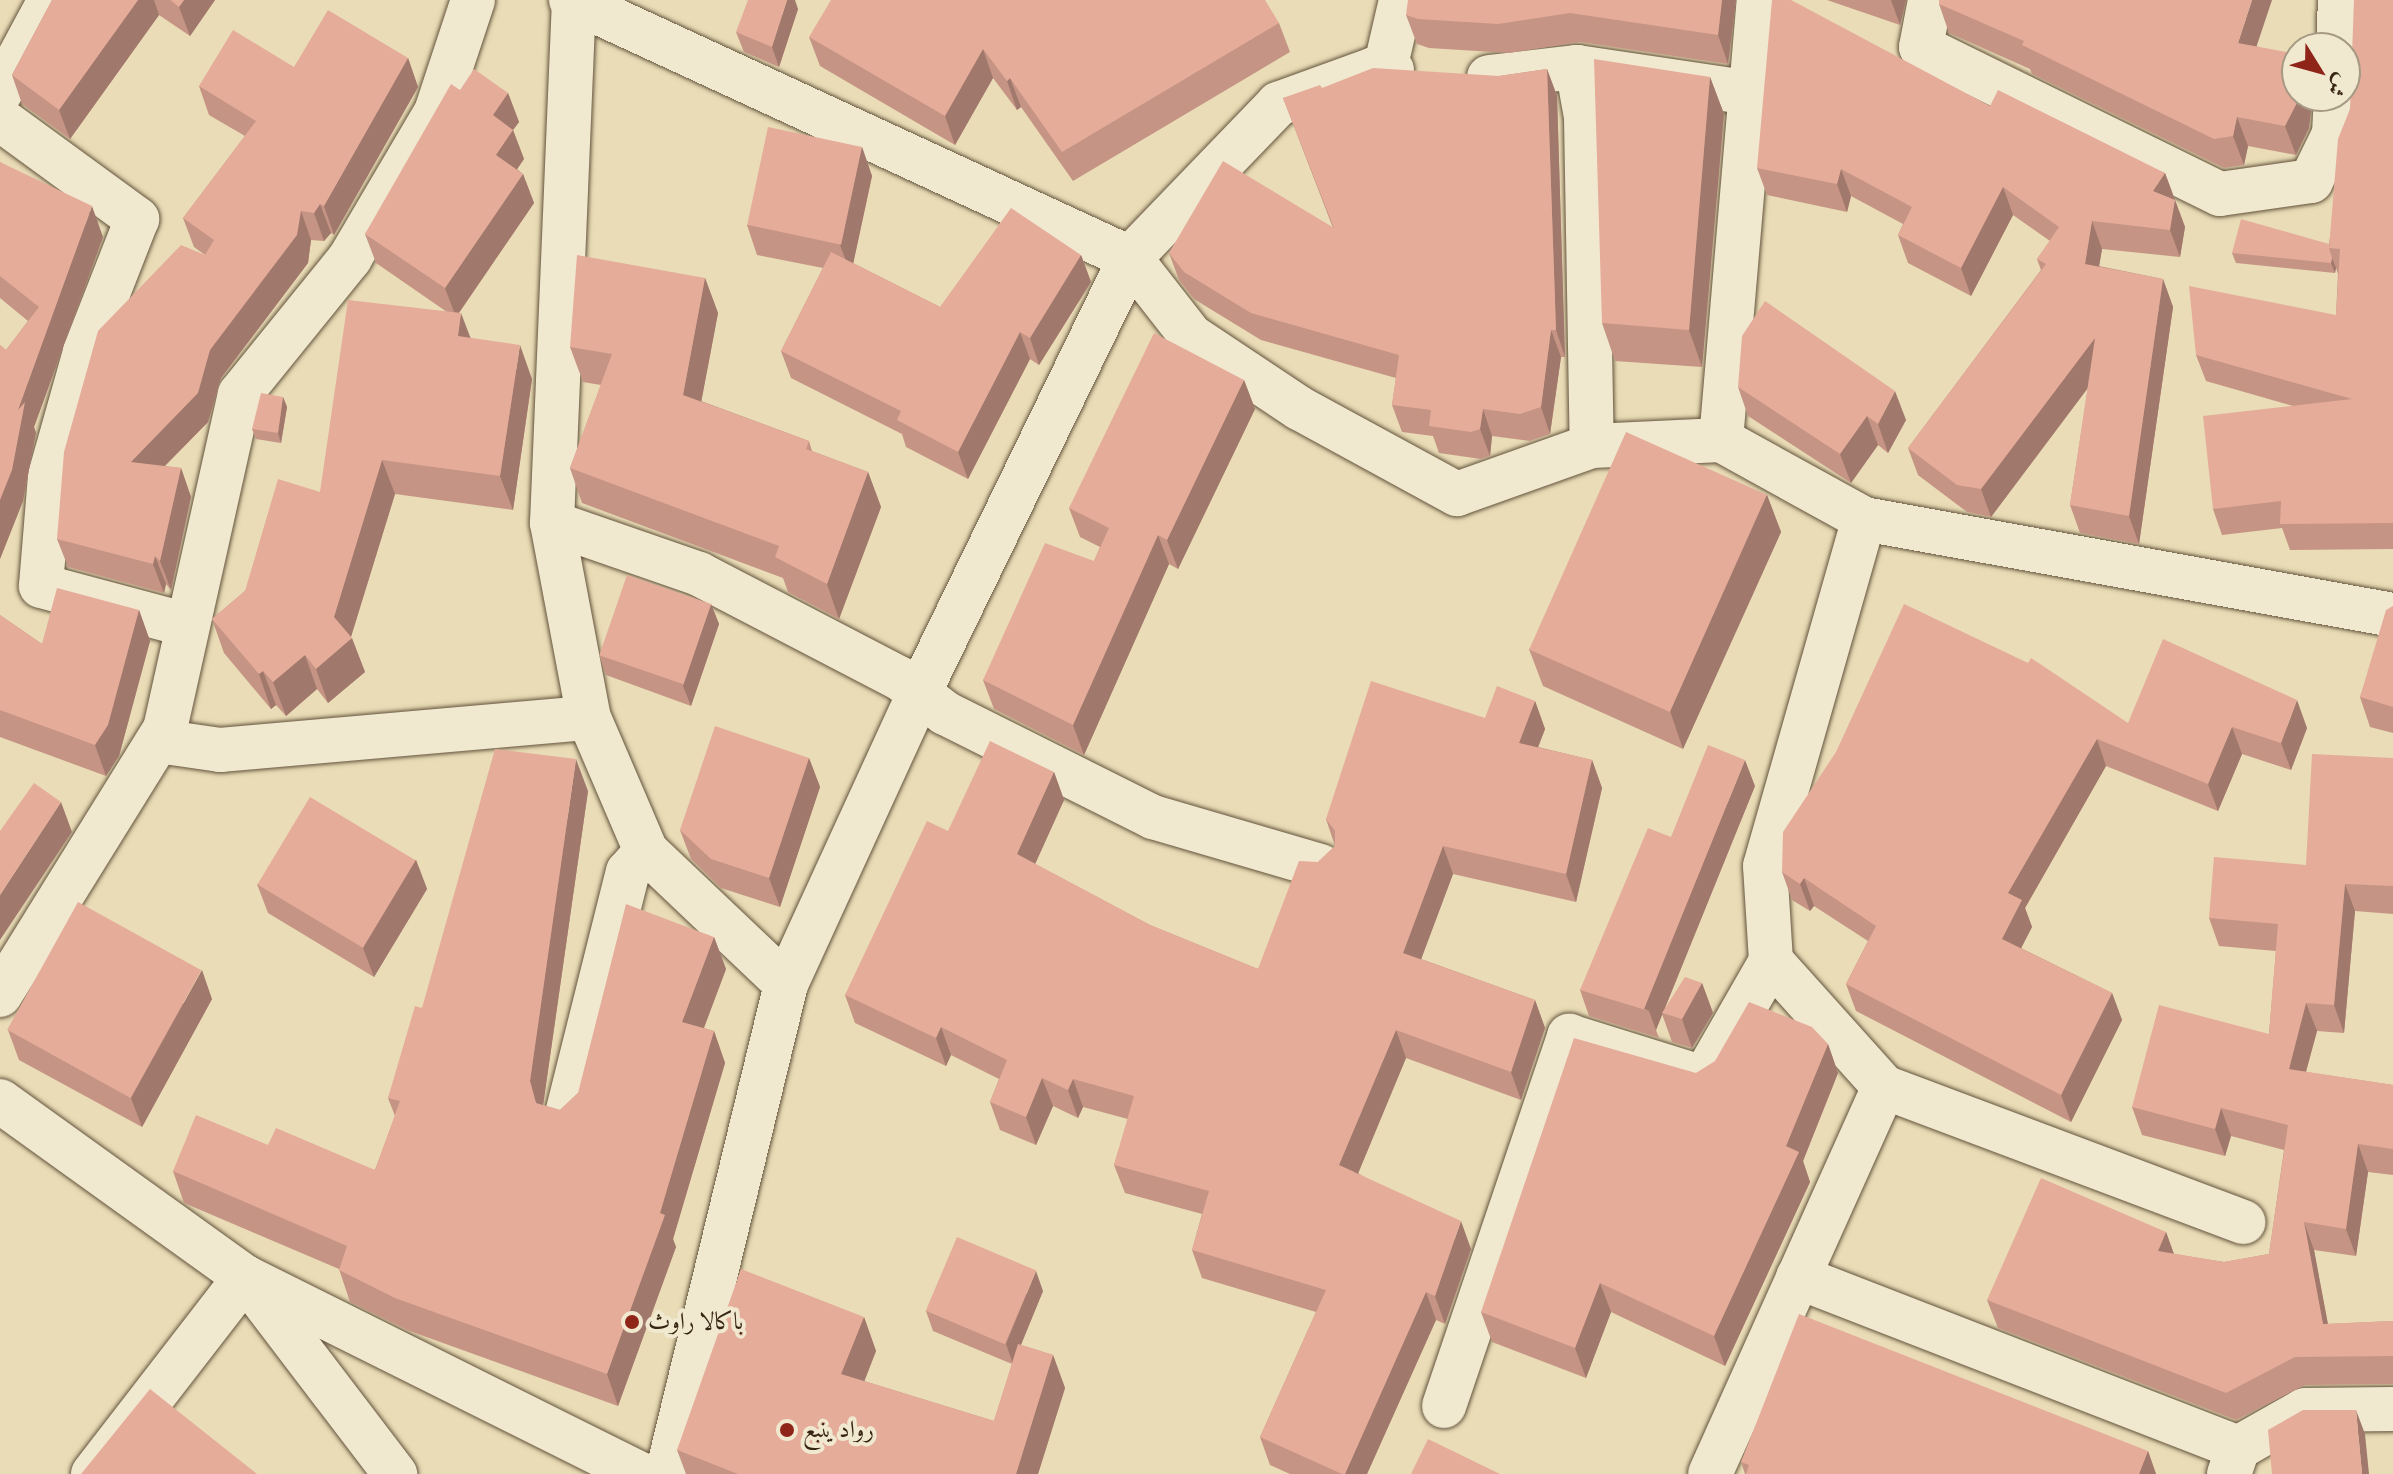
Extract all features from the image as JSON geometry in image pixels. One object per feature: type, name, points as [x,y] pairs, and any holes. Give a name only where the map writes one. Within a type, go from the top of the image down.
[{"type":"street","points":[[0,93],[50,0]]},
{"type":"street","points":[[0,995],[165,729],[240,394],[350,258],[436,112],[473,0]]},
{"type":"street","points":[[786,984],[646,851],[589,718],[552,523],[573,0],[1130,258],[1191,336],[1299,408],[1457,494],[1592,446],[1721,440],[1864,519],[2393,615]]},
{"type":"street","points":[[1385,69],[1401,0]]},
{"type":"street","points":[[1721,440],[1759,0]]},
{"type":"street","points":[[1930,0],[1921,47],[2220,194],[2311,181],[2334,134],[2335,112]]},
{"type":"street","points":[[2339,32],[2340,0]]},
{"type":"street","points":[[1577,67],[1586,117],[1592,446]]},
{"type":"street","points":[[667,1474],[786,984],[919,693],[1130,258],[1278,104],[1385,69],[1510,78],[1577,67],[1750,93]]},
{"type":"street","points":[[0,119],[137,219],[85,352],[50,476],[41,586],[176,622]]},
{"type":"street","points":[[1444,1406],[1569,1036],[1704,1078],[1771,961],[1765,866],[1864,519]]},
{"type":"street","points":[[552,523],[699,574],[919,693],[945,713],[1153,817],[1321,866]]},
{"type":"street","points":[[158,741],[220,750],[589,718]]},
{"type":"street","points":[[566,1118],[628,872],[646,851]]},
{"type":"street","points":[[1771,961],[1884,1087],[2244,1222]]},
{"type":"street","points":[[1710,1474],[1884,1087]]},
{"type":"street","points":[[0,1101],[245,1277],[640,1474]]},
{"type":"street","points":[[93,1474],[245,1277]]},
{"type":"street","points":[[245,1277],[395,1474]]},
{"type":"street","points":[[1798,1277],[2233,1461],[2305,1410],[2393,1409]]},
{"type":"building","points":[[52,0],[138,0],[59,110],[12,75]]},
{"type":"building","points":[[170,0],[184,0],[179,7]]},
{"type":"building","points":[[748,0],[787,0],[772,47],[736,32]]},
{"type":"building","points":[[831,0],[1265,0],[1279,23],[1062,152],[1010,78],[1007,81],[983,49],[945,116],[809,37]]},
{"type":"building","points":[[1408,0],[1722,0],[1718,35],[1570,13],[1498,24],[1418,19],[1406,15]]},
{"type":"building","points":[[1772,0],[1791,0],[1990,106],[1998,90],[2165,173],[2153,191],[2175,200],[2170,230],[2092,221],[2085,264],[2163,279],[2129,516],[2070,505],[2095,338],[1981,489],[1957,485],[1908,448],[2046,264],[2037,259],[2059,227],[2003,187],[1961,268],[1898,235],[1912,207],[1841,169],[1837,184],[1757,168]]},
{"type":"building","points":[[1939,0],[2252,0],[2238,43],[2281,51],[2281,112],[2292,112],[2285,126],[2237,117],[2233,136],[2214,139],[2022,45],[2024,41],[1939,4]]},
{"type":"building","points":[[2354,0],[2393,0],[2393,523],[2280,524],[2281,501],[2213,509],[2203,416],[2352,399],[2196,355],[2189,286],[2336,315],[2340,249],[2329,248],[2338,139],[2349,112],[2361,112],[2361,32],[2353,32]]},
{"type":"building","points":[[328,10],[408,58],[324,206],[320,204],[314,213],[301,211],[297,235],[210,350],[198,393],[131,462],[181,468],[160,561],[155,556],[153,564],[57,539],[64,452],[98,331],[181,245],[205,255],[214,240],[183,218],[256,121],[199,86],[233,30],[294,67]]},
{"type":"building","points":[[1594,59],[1710,77],[1689,330],[1602,323]]},
{"type":"building","points":[[1373,68],[1499,76],[1547,69],[1556,330],[1551,330],[1541,407],[1520,414],[1483,409],[1480,429],[1471,432],[1429,426],[1431,410],[1392,405],[1399,355],[1251,313],[1184,272],[1169,253],[1223,161],[1334,228],[1283,98],[1320,85],[1322,88]]},
{"type":"building","points":[[474,69],[508,93],[493,115],[513,130],[496,155],[523,174],[445,288],[365,234],[451,84],[460,90]]},
{"type":"building","points":[[768,127],[862,147],[841,245],[747,225]]},
{"type":"building","points":[[0,162],[92,206],[18,410],[25,402],[12,470],[0,500],[0,345],[6,350],[39,307],[0,276]]},
{"type":"building","points":[[1011,208],[1081,255],[1030,338],[1020,332],[958,452],[897,420],[901,411],[781,351],[831,252],[940,307]]},
{"type":"building","points":[[2241,219],[2329,244],[2331,263],[2232,253]]},
{"type":"building","points":[[577,255],[705,278],[683,395],[809,441],[806,449],[868,472],[827,584],[775,557],[779,546],[570,468],[612,354],[570,347]]},
{"type":"building","points":[[348,300],[461,313],[458,336],[520,345],[500,476],[382,460],[334,617],[352,638],[316,669],[305,655],[273,682],[263,671],[259,674],[212,619],[245,591],[278,479],[320,492]]},
{"type":"building","points":[[1765,301],[1895,391],[1878,424],[1867,416],[1840,454],[1738,387],[1742,336]]},
{"type":"building","points":[[1154,333],[1244,380],[1167,540],[1158,535],[1073,725],[983,680],[1045,543],[1094,561],[1109,528],[1069,508]]},
{"type":"building","points":[[261,393],[283,397],[278,433],[252,429]]},
{"type":"building","points":[[1626,432],[1767,495],[1670,712],[1529,649]]},
{"type":"building","points":[[627,575],[711,604],[683,684],[599,655]]},
{"type":"building","points":[[57,588],[139,610],[108,725],[95,745],[0,710],[0,615],[42,644]]},
{"type":"building","points":[[1904,604],[2028,663],[2031,658],[2128,723],[2163,639],[2297,700],[2281,743],[2232,727],[2208,784],[2097,739],[2008,893],[2022,900],[2002,939],[2112,993],[2061,1095],[1846,984],[1876,926],[1804,878],[1800,884],[1782,872],[1783,832],[1836,752]]},
{"type":"building","points":[[2393,606],[2393,707],[2360,697],[2386,610]]},
{"type":"building","points":[[1371,681],[1485,718],[1497,686],[1535,701],[1519,743],[1592,760],[1566,874],[1443,846],[1403,953],[1535,1000],[1511,1072],[1396,1030],[1339,1165],[1461,1221],[1435,1296],[1426,1292],[1345,1474],[1342,1474],[1260,1437],[1326,1290],[1192,1250],[1209,1191],[1114,1165],[1134,1096],[1073,1079],[1068,1090],[1042,1078],[1026,1117],[990,1102],[1007,1060],[941,1027],[936,1038],[845,995],[927,821],[948,831],[990,741],[1054,772],[1017,854],[1150,925],[1258,969],[1299,861],[1318,862],[1335,846],[1335,831],[1326,819]]},
{"type":"building","points":[[715,726],[809,758],[769,878],[711,859],[680,830]]},
{"type":"building","points":[[1708,745],[1745,760],[1644,1009],[1649,1011],[1580,990],[1648,828],[1671,837]]},
{"type":"building","points":[[495,749],[576,759],[530,1081],[536,1103],[560,1110],[578,1093],[626,904],[714,937],[682,1022],[714,1031],[660,1213],[665,1215],[607,1374],[395,1298],[339,1270],[347,1246],[173,1171],[196,1115],[268,1145],[276,1128],[375,1170],[400,1101],[388,1098],[415,1006],[422,1008]]},
{"type":"building","points":[[2312,754],[2393,758],[2393,886],[2345,884],[2334,1005],[2306,1003],[2289,1069],[2393,1085],[2393,1149],[2358,1144],[2346,1229],[2304,1222],[2323,1324],[2393,1321],[2393,1356],[2295,1357],[2226,1393],[1987,1300],[2041,1178],[2166,1232],[2158,1251],[2224,1262],[2269,1254],[2288,1125],[2221,1108],[2215,1129],[2132,1107],[2159,1005],[2269,1034],[2278,924],[2209,918],[2214,857],[2306,865]]},
{"type":"building","points":[[34,783],[61,802],[0,895],[0,831]]},
{"type":"building","points":[[310,797],[415,860],[363,948],[257,884]]},
{"type":"building","points":[[78,902],[201,970],[131,1098],[7,1030]]},
{"type":"building","points":[[1685,977],[1702,983],[1682,1019],[1662,1013]]},
{"type":"building","points":[[1749,1002],[1812,1027],[1828,1044],[1786,1146],[1799,1152],[1714,1336],[1600,1283],[1575,1348],[1481,1312],[1574,1038],[1696,1073],[1715,1061]]},
{"type":"building","points":[[957,1237],[1036,1271],[1005,1344],[926,1311]]},
{"type":"building","points":[[741,1269],[864,1317],[841,1374],[994,1421],[1018,1344],[1053,1355],[1016,1474],[738,1474],[677,1450]]},
{"type":"building","points":[[1799,1314],[2148,1451],[2139,1474],[1746,1474],[1749,1465],[1741,1462]]},
{"type":"building","points":[[150,1389],[257,1474],[81,1474]]},
{"type":"building","points":[[2303,1410],[2356,1410],[2362,1474],[2272,1474],[2268,1430]]},
{"type":"building","points":[[1428,1439],[1500,1474],[1411,1474]]},
{"type":"place","name":"باكالا راوث","points":[[632,1322]]},
{"type":"place","name":"رواد ينبع","points":[[787,1430]]}]
